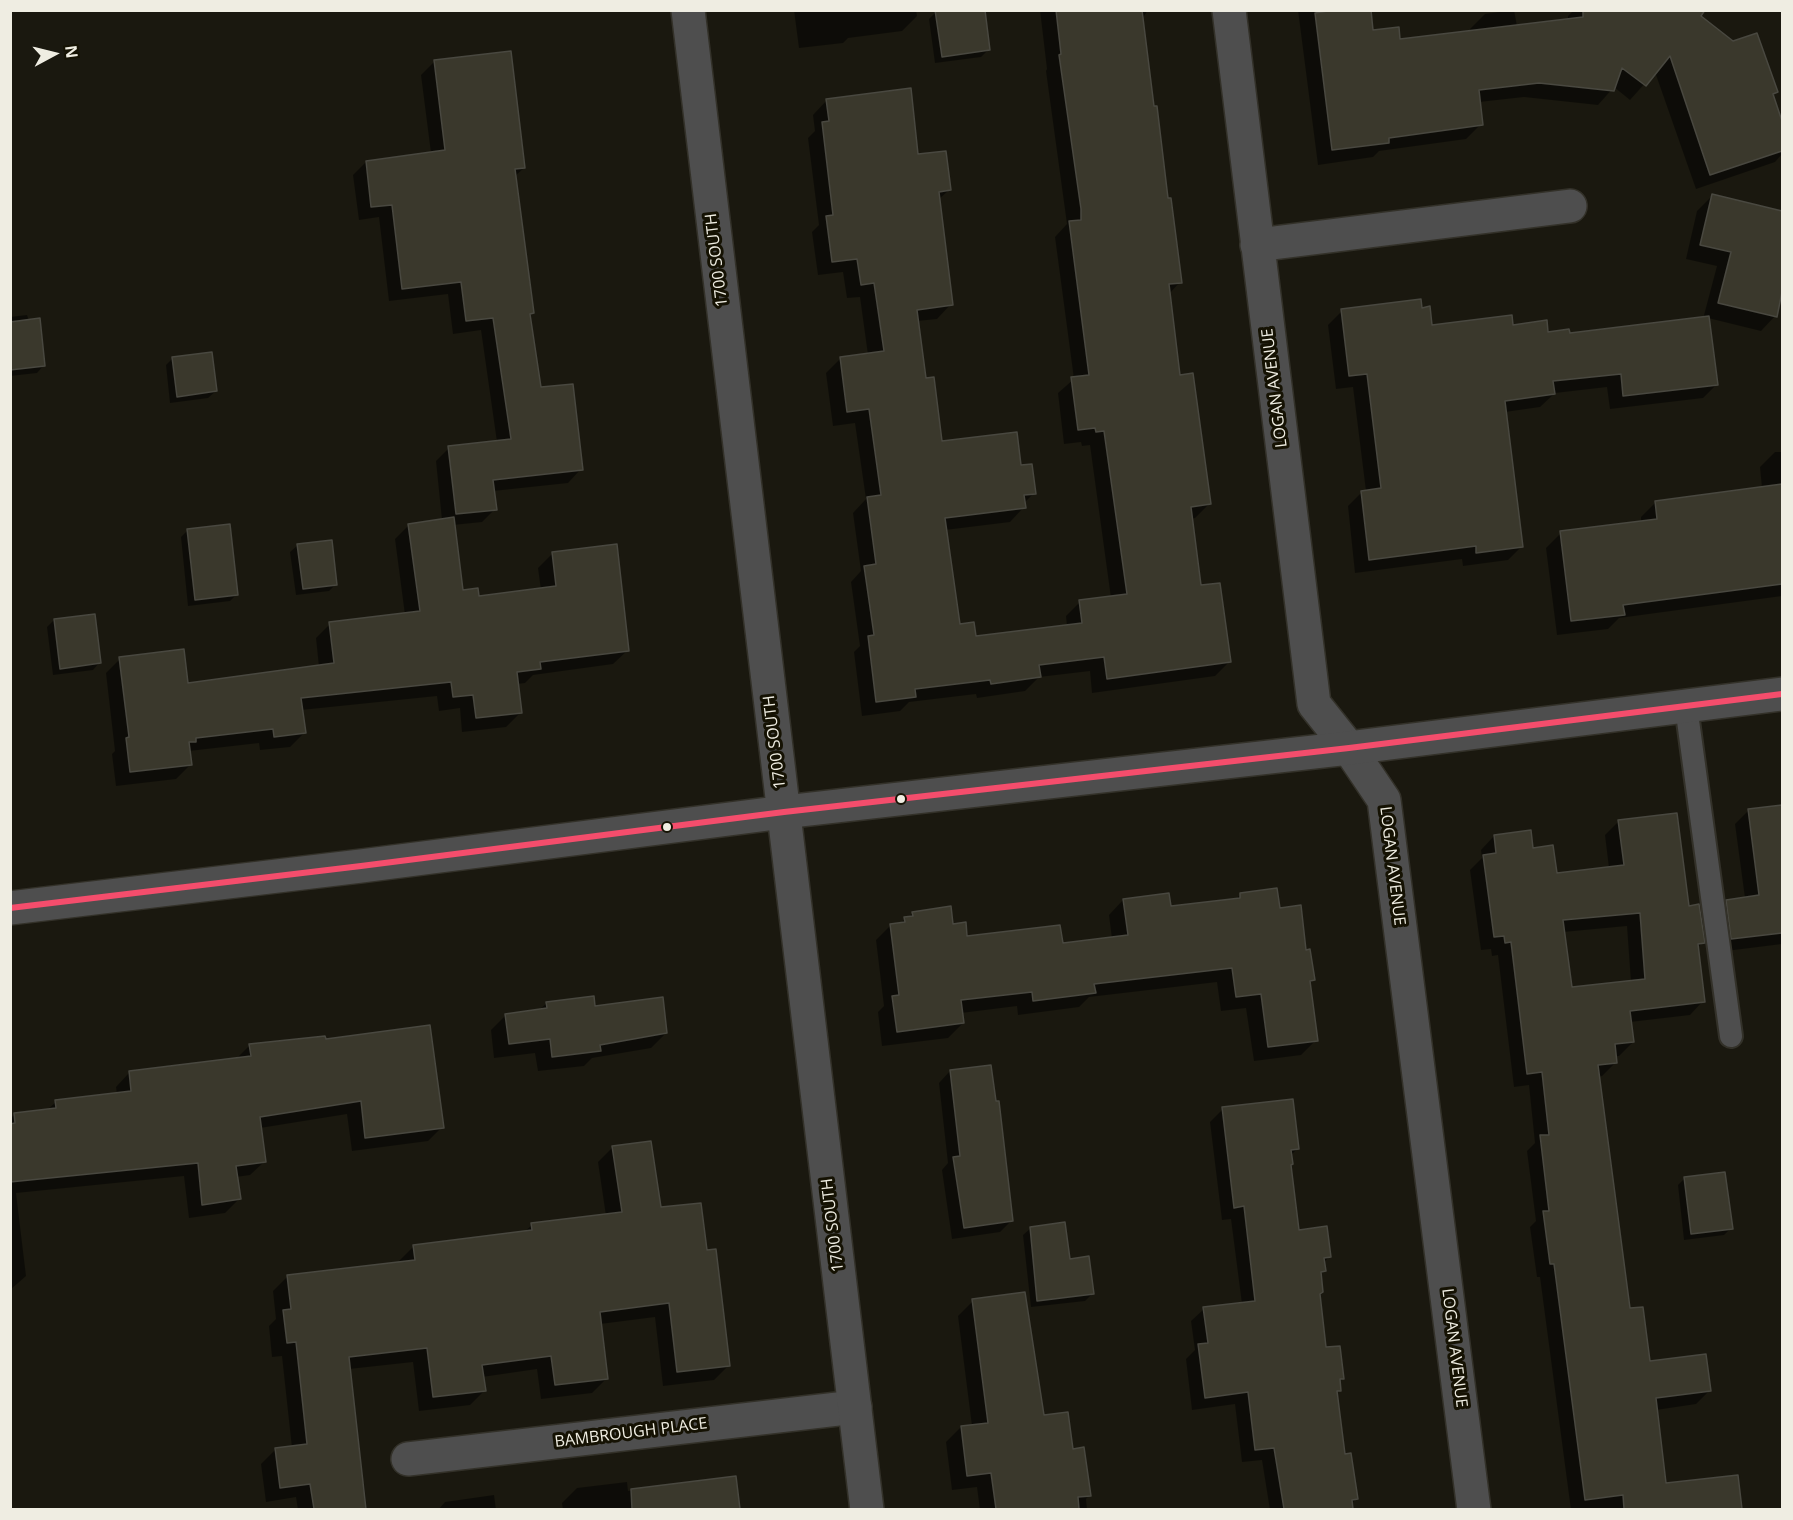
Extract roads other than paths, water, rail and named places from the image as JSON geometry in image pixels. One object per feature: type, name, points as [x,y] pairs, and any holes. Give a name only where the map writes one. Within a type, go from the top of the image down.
[{"type":"street","name":"1700 SOUTH","points":[[688,10],[867,1509]]},
{"type":"street","name":"LOGAN AVENUE","points":[[1229,10],[1314,704],[1349,748],[1384,800],[1474,1509]]},
{"type":"street","points":[[1257,245],[1570,206]]},
{"type":"street","points":[[10,908],[373,865],[784,812],[1349,748],[1782,694]]},
{"type":"street","name":"BAMBROUGH PLACE","points":[[408,1459],[855,1407]]},
{"type":"lane","points":[[1686,706],[1731,1036]]}]
